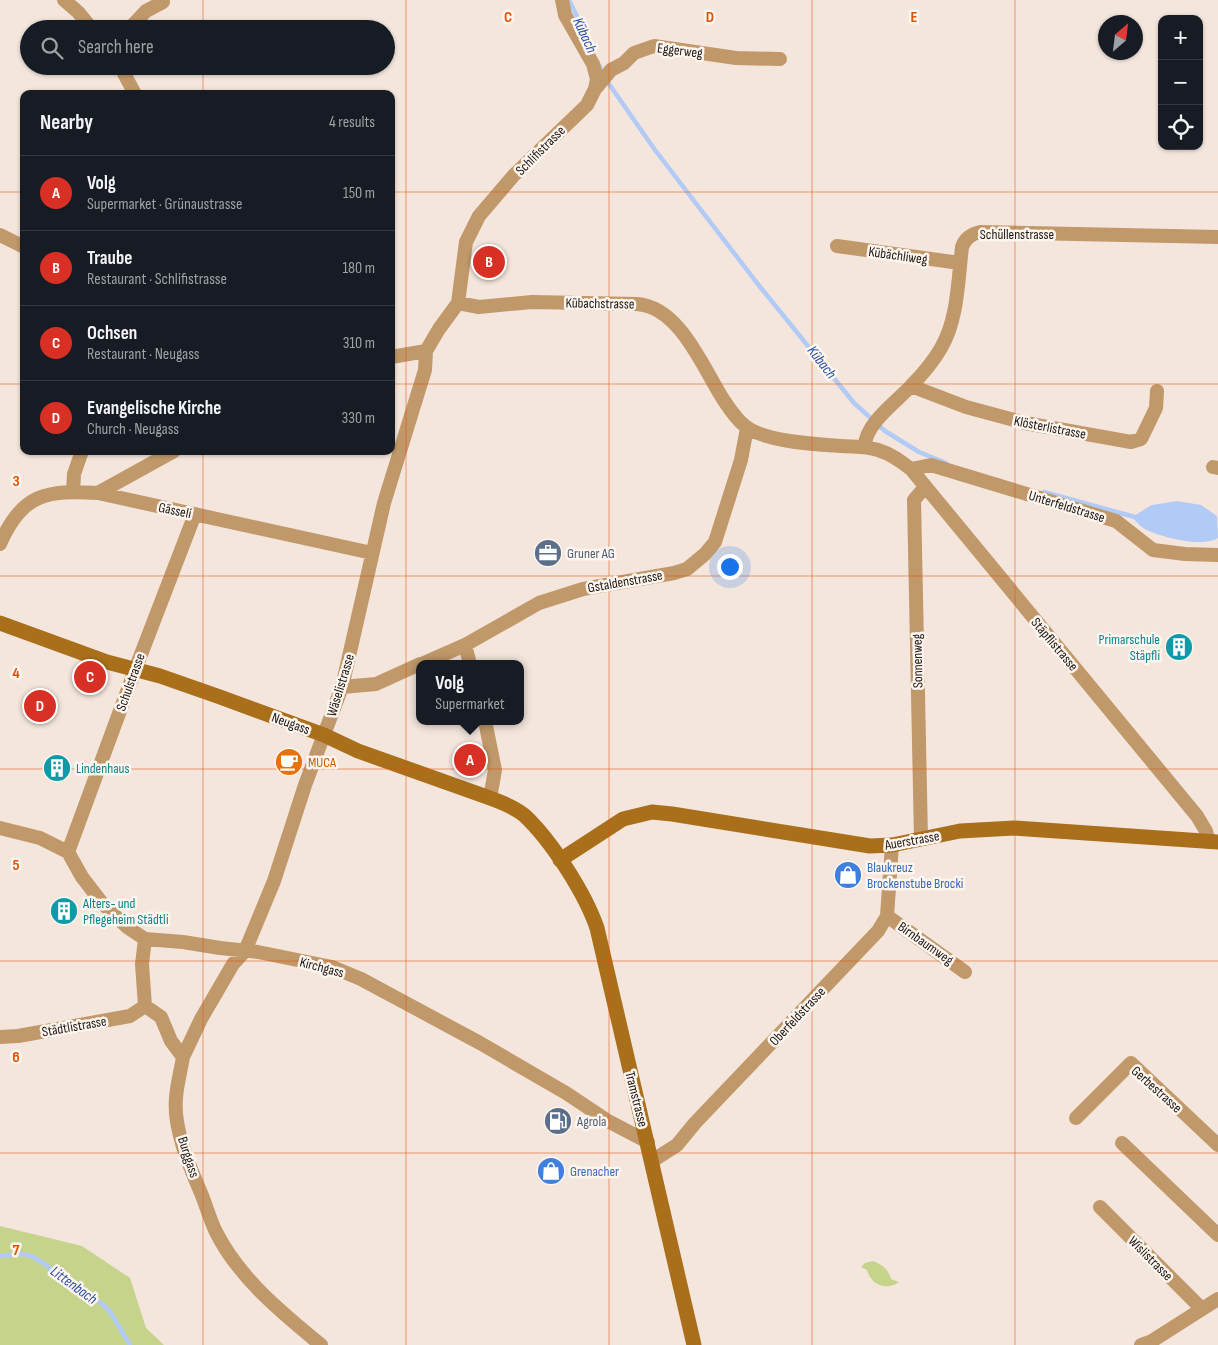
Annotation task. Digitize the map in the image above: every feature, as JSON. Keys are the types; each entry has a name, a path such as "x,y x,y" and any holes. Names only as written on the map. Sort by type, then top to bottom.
{"main road":[{"name":"Neugass","path":"0,623 107,662 160,676 324,735 358,751 508,805 523,814 560,860"},
{"name":"Auerstrasse","path":"560,860 623,819 652,812 681,815 870,846 892,845 960,831 1014,828 1214,842"},
{"name":"Tramstrasse","path":"560,860 590,910 597,928 694,1345"}],"street":[{"path":"64,0 85,20"},
{"path":"562,0 565,15 596,72 603,79"},
{"path":"138,20 146,11 163,2"},
{"name":"Eggerweg","path":"603,79 634,53 654,46 736,58 780,58"},
{"path":"125,75 133,90"},
{"name":"Schlifistrasse","path":"458,303 466,242 479,216 514,175 587,105 603,79"},
{"name":"Schüllenstrasse","path":"865,446 865,438 875,423 911,386 941,347 954,312 964,242 973,234 980,232 1218,237"},
{"path":"0,235 20,245"},
{"name":"Kübächliweg","path":"837,246 960,264"},
{"name":"Kübachstrasse","path":"458,303 479,307 532,302 644,304 658,311 674,323 686,338 727,404 747,428 768,436 787,440 841,446 865,446 891,454"},
{"path":"395,356 426,351 458,303"},
{"name":"Wäselistrasse","path":"183,1057 201,1020 233,964 245,951 274,881 342,687 372,553 397,457 425,370 426,351"},
{"name":"Klösterlistrasse","path":"911,386 966,407 1025,423 1131,442 1141,439 1146,430 1156,408 1157,391"},
{"name":"Gstaldenstrasse","path":"430,660 465,645 539,604 574,591 687,569 711,548 715,542 741,460 747,428"},
{"name":"Stäpflistrasse","path":"891,454 911,469 1197,816 1214,842"},
{"path":"74,492 74,474 81,455"},
{"path":"98,493 167,455"},
{"name":"Unterfeldstrasse","path":"911,469 931,465 1116,521 1153,550 1185,554 1218,555"},
{"name":"Sonnenweg","path":"921,839 914,500 925,487"},
{"name":"Gässeli","path":"0,544 6,531 22,508 36,499 54,493 74,492 98,493 372,553"},
{"name":"Schulstrasse","path":"68,852 134,670 195,514"},
{"path":"465,645 469,660"},
{"name":"Gstaldenstrasse","path":"342,687 376,684 416,666"},
{"path":"486,725 495,770 490,798"},
{"path":"0,828 40,838 68,852 82,877 102,903 127,927 144,939 142,964 145,1006 161,1017 171,1041 183,1057"},
{"path":"887,916 892,845"},
{"name":"Birnbaumweg","path":"887,916 965,972"},
{"name":"Oberfeldstrasse","path":"652,1161 677,1145 695,1123 872,937 887,916"},
{"name":"Kirchgass","path":"144,939 258,952 332,967 361,979 480,1043 566,1092 608,1121 648,1142"},
{"name":"Städtlistrasse","path":"0,1038 130,1016 145,1006"},
{"name":"Burggass","path":"183,1057 176,1098 176,1117 188,1161 215,1231 232,1260 257,1288 293,1322 322,1345"},
{"name":"Gerbestrasse","path":"1076,1118 1131,1063 1218,1145"},
{"path":"1122,1143 1218,1235"},
{"name":"Wislistrasse","path":"1100,1208 1202,1309"},
{"path":"1145,1344 1218,1299"}],"green space":[{"path":"0,1226 82,1246 130,1278 146,1328 164,1345 0,1345"},
{"path":"873,1261 885,1268 891,1279 899,1282 889,1286 875,1283 867,1270 861,1267 865,1263"}],"water":[{"path":"1177,501 1201,505 1217,516 1218,538 1211,541 1191,542 1170,538 1143,528 1132,517 1152,505"}],"waterway":[{"name":"Kübach","path":"569,0 592,48"},
{"name":"Kübach","path":"599,65 609,84 655,150 757,283 854,403 885,431 919,452 946,463"},
{"name":"Kübach","path":"1044,492 1135,517"},
{"name":"Littenbach","path":"0,1256 22,1254 32,1256 46,1265 68,1283 109,1310 130,1345"}],"place":[{"name":"Traube","path":"489,262"},
{"name":"Gruner AG","path":"548,553"},
{"name":"Primarschule Stäpfli","path":"1179,647"},
{"name":"Ochsen","path":"90,677"},
{"name":"Evangelische Kirche","path":"40,706"},
{"name":"Volg","path":"470,760"},
{"name":"MUCA","path":"289,762"},
{"name":"Lindenhaus","path":"57,768"},
{"name":"Blaukreuz Brockenstube Brocki","path":"848,875"},
{"name":"Alters- und Pflegeheim Städtli","path":"64,911"},
{"name":"Agrola","path":"558,1121"},
{"name":"Grenacher","path":"551,1171"}]}
